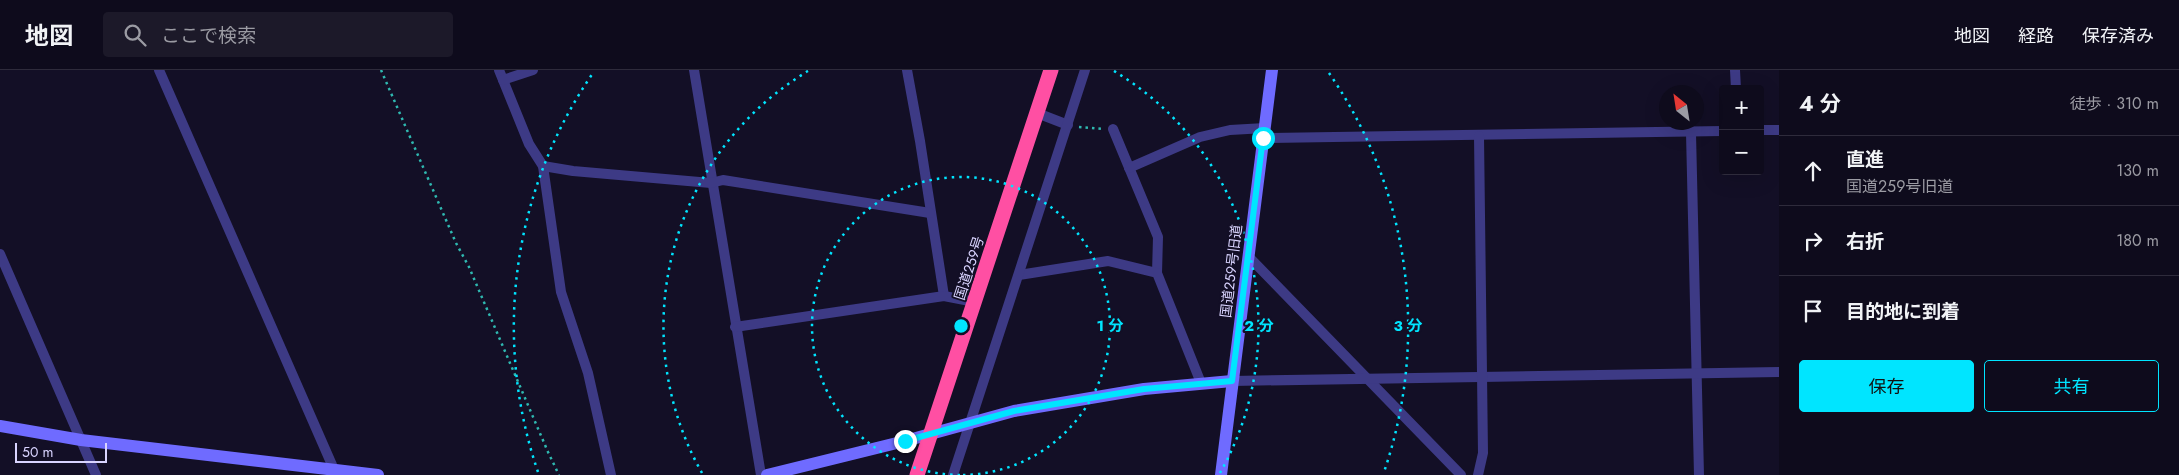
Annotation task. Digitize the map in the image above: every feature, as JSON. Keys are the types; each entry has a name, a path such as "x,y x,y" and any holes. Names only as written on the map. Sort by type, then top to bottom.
{"highway":[{"name":"国道259号","path":"917,475 1051,70"}],"street":[{"path":"159,70 336,472"},
{"path":"533,70 501,75 529,144 543,166 561,292 588,373 611,475"},
{"path":"694,70 761,475"},
{"path":"906,70 920,141 944,296"},
{"path":"953,475 968,424 1019,275 1085,70"},
{"name":"国道259号旧道","path":"1221,475 1272,70"},
{"path":"1735,70 1736,85"},
{"path":"1037,112 1068,125"},
{"path":"1113,129 1158,237 1157,273 1201,382"},
{"path":"1129,168 1200,137 1230,130 1264,133 1479,136 1719,131"},
{"path":"1764,130 1779,130"},
{"path":"1690,132 1699,475"},
{"path":"1478,475 1484,453 1479,136"},
{"path":"543,166 573,172 712,183 724,180 746,182 930,213"},
{"path":"0,254 96,475"},
{"path":"1248,256 1460,475"},
{"path":"1019,275 1108,261 1157,273"},
{"path":"735,327 944,296 975,302"},
{"path":"767,475 1014,411 1144,389 1201,382 1779,372"},
{"path":"0,426 81,440 336,472 378,475"}],"path":[{"path":"381,70 559,475"},
{"path":"1068,125 1091,129 1113,129"}],"route":[{"path":"905,441 1014,411 1144,389 1201,382 1232,381 1263,138"}]}
